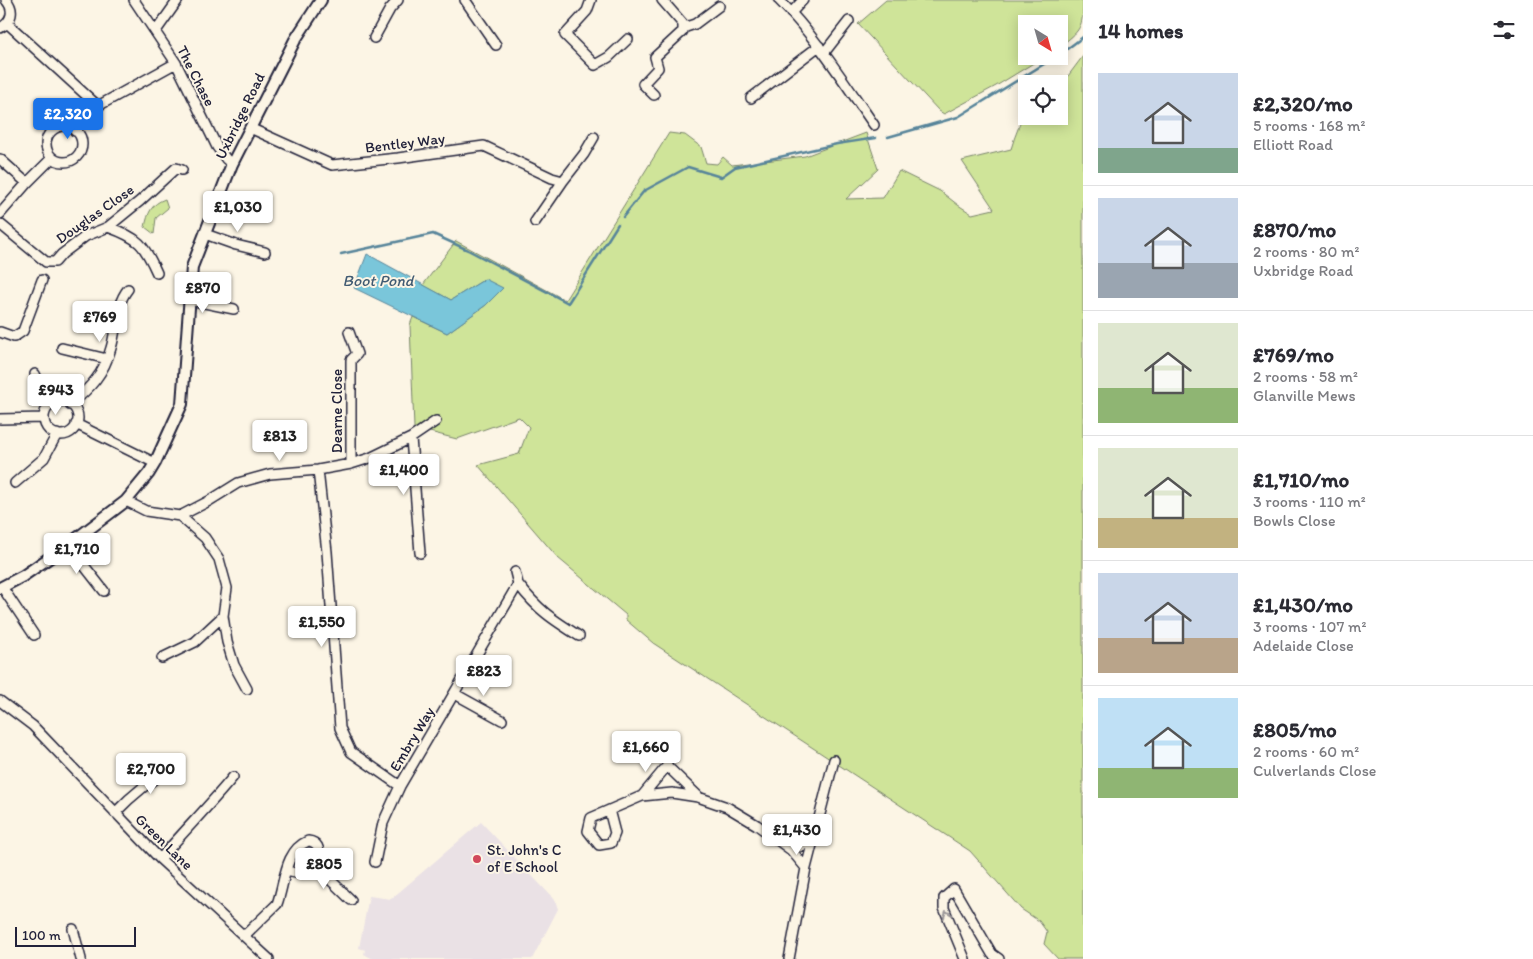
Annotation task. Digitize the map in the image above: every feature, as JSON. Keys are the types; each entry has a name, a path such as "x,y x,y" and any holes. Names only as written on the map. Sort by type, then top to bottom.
{"main road":[{"name":"Uxbridge Road","path":"1,588 23,576 68,545 126,501 155,463 182,404 192,267 232,164 294,40 321,0"}],"street":[{"path":"6,0 11,10 11,16 4,26 98,106"},
{"name":"The Chase","path":"134,0 176,63 217,147 232,164"},
{"path":"156,31 178,0"},
{"path":"374,38 390,9 398,0"},
{"path":"465,0 496,45"},
{"path":"590,0 587,11 565,35 596,65 609,57 628,39"},
{"path":"654,95 643,84 658,68 655,57 683,31 683,24 662,0"},
{"path":"778,0 821,50 874,125"},
{"path":"791,13 803,0"},
{"path":"683,28 695,24 719,6"},
{"path":"751,98 821,50 849,21"},
{"path":"76,130 98,106 176,63"},
{"path":"62,127 76,130 82,141 82,147 78,155 68,162 52,158 46,147 51,132 62,127"},
{"name":"Bentley Way","path":"250,128 332,165 484,146 552,178 563,181"},
{"path":"535,222 563,181 573,170 594,137"},
{"path":"0,214 52,158"},
{"path":"0,159 27,183"},
{"name":"Douglas Close","path":"0,224 46,262 54,262 86,236 108,226 140,201 176,168 182,170"},
{"path":"108,226 136,240 146,250 157,273"},
{"path":"205,234 236,245 265,252"},
{"path":"0,332 14,337 23,331 42,280"},
{"path":"70,405 91,387 104,368 111,349 122,297 128,289"},
{"path":"190,300 234,309"},
{"name":"Dearne Close","path":"349,332 357,354 351,360 351,464"},
{"path":"62,348 107,359"},
{"path":"35,374 52,404"},
{"path":"63,401 76,412 76,424 69,432 56,434 48,429 44,418 48,407 52,404 63,401"},
{"path":"1,421 44,418"},
{"path":"180,516 238,483 270,474 318,470 351,464 370,458 412,438 436,421"},
{"path":"76,424 155,463"},
{"path":"15,483 44,458 56,434"},
{"path":"412,438 420,553"},
{"path":"318,470 327,552 340,728 351,752 400,786"},
{"path":"126,501 146,511 180,516 205,538 219,559 227,588 223,616 227,642 234,665 247,689"},
{"path":"68,545 104,590"},
{"path":"515,572 518,584 534,605 552,620 579,636"},
{"name":"Embry Way","path":"375,862 383,823 400,786 518,584"},
{"path":"1,588 34,635"},
{"path":"162,658 195,642 223,616"},
{"path":"455,694 502,720"},
{"name":"Green Lane","path":"0,701 33,726 160,858 269,959"},
{"path":"642,796 667,766 666,743"},
{"path":"789,959 806,868 834,760"},
{"path":"115,813 131,795 151,779 177,764"},
{"path":"667,766 698,797"},
{"path":"160,858 233,777"},
{"path":"609,810 642,796 672,793 698,797 727,807 757,824 791,850 806,868"},
{"path":"244,936 277,904 286,871 295,851 308,841 314,842 318,848 318,856 314,864 301,873 286,871"},
{"path":"791,850 812,842"},
{"path":"314,864 351,900"},
{"path":"965,959 944,908 944,898 954,889 996,957 983,959"},
{"path":"73,929 81,959"}],"shaded area":[{"name":"St. John's C of E School","path":"481,822 555,900 558,909 532,959 373,959 364,954 365,950 359,948 369,896 391,899"}],"green space":[{"path":"886,0 1083,0 1081,23 1076,32 1068,39 1068,15 1018,15 1018,65 1030,65 944,114 939,111 858,24"},
{"path":"1083,56 1083,959 1058,959 1044,944 1047,932 1039,921 1021,909 970,851 653,643 626,620 626,615 558,558 478,465 519,454 529,427 519,417 457,439 414,428 410,325 413,317 447,333 486,305 485,279 451,300 423,285 456,241 565,300 669,133 685,135 701,147 706,163 717,164 723,157 732,165 805,156 866,133 878,169 846,199 883,198 899,171 940,191 972,214 994,209 962,161 1011,149 1019,125 1068,125 1068,76"},
{"path":"165,199 168,208 156,218 154,234 145,227 147,217 153,206"}],"water":[{"name":"Boot Pond","path":"367,254 451,300 485,279 503,288 486,305 447,333 354,288"}],"waterway":[{"path":"1068,48 1083,37"},
{"path":"888,137 958,117 1042,65"},
{"path":"623,217 644,191 688,167 721,177 735,167 837,144 876,138"},
{"path":"341,254 433,234 468,250 568,303 618,224"}],"place":[{"name":"St. John's C of E School","path":"477,859"}]}
